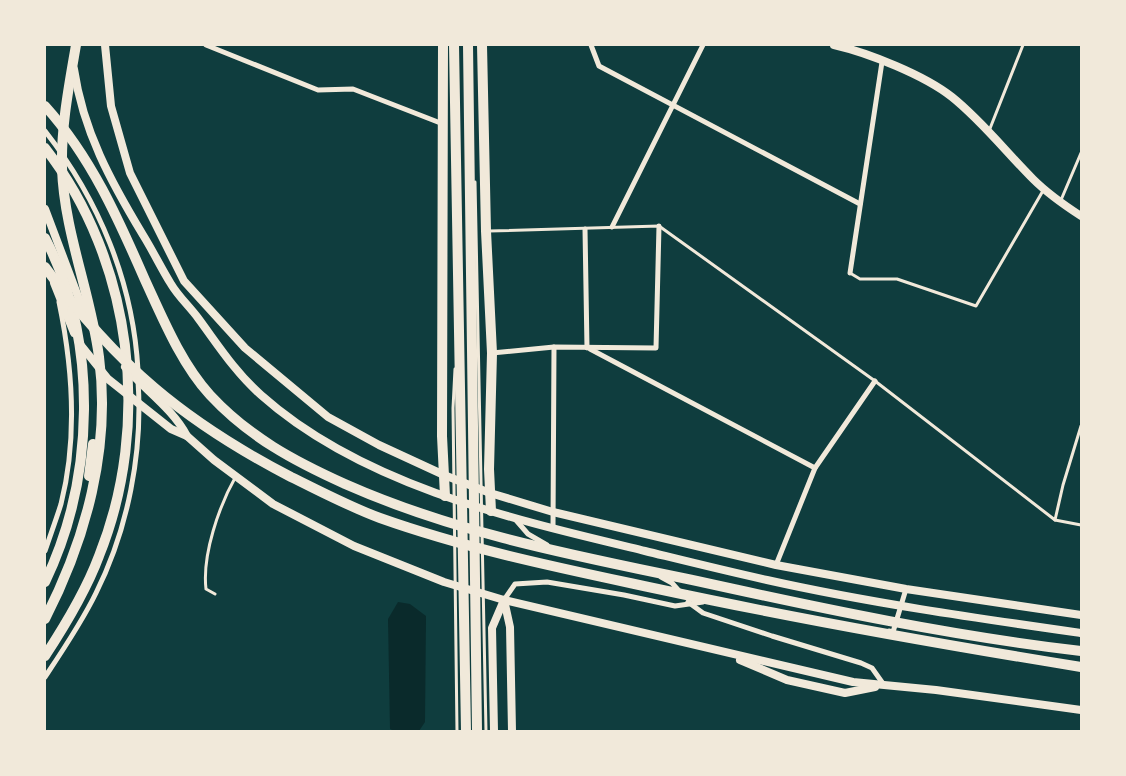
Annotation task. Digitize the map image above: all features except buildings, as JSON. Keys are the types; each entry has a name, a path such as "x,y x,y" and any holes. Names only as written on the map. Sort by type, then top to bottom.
{"main road":[{"path":"45,609 73,543 81,514 89,478 96,417 94,353 62,208 59,173 58,115 70,45"},
{"path":"45,619 70,567 88,515 98,462 102,411 99,357 68,219 62,169 66,97 76,45"},
{"path":"443,45 445,496"},
{"path":"454,45 466,731"},
{"path":"468,45 478,731"},
{"path":"482,45 486,231 492,353 490,511"},
{"path":"45,106 60,123 88,162 108,199 164,322 186,362 208,393 235,420 264,443 317,472 386,502 459,527 506,539 758,595 941,630 1081,651"},
{"path":"45,148 78,200 101,251 120,317 127,357 129,401 125,458 116,506 99,556 79,600 45,656"},
{"path":"45,238 69,296 78,337 84,404 81,455 72,507 55,561 45,582"},
{"path":"45,267 104,341 148,384 184,413 252,456 314,488 378,517 456,541 544,564 740,607 880,635 1081,667"}],"street":[{"path":"70,45 79,102 102,161 120,199 172,287 197,316 228,361 261,395 302,426 385,472 445,496 553,529 770,581 902,605 1081,632"},
{"path":"105,45 111,106 130,172 184,281 245,348 304,399 346,427 444,475 490,493 553,512 776,565 906,589 1081,615"},
{"path":"206,45 318,90 353,89 443,125"},
{"path":"591,45 599,66 860,204"},
{"path":"612,227 703,45"},
{"path":"834,45 850,48 918,76 945,92 989,131 1044,189 1081,216"},
{"path":"850,273 882,62"},
{"path":"45,131 65,156 88,194 108,237 132,315 140,401 136,459 126,509 112,554 97,592 45,677"},
{"path":"45,209 90,327 143,387 179,420 187,436"},
{"path":"492,353 554,347 656,348 659,226"},
{"path":"585,229 587,348"},
{"path":"45,260 75,337 108,379 171,429 187,436 273,504 354,546 444,582 504,600 853,682 1081,710"},
{"path":"45,267 58,298 66,337 72,404 70,453 61,504 45,551"},
{"path":"553,529 554,347"},
{"path":"587,348 815,468"},
{"path":"776,565 815,468 874,381"},
{"path":"514,518 528,534 548,546 660,577 672,584 689,603 703,613 861,663 872,668 884,685"},
{"path":"494,731 492,628 504,600 515,584 547,582 675,606 715,601 894,632 906,589"},
{"path":"504,600 510,627 512,731"},
{"path":"724,652 787,680 845,693 884,685"}],"lane":[{"path":"989,131 1023,45"},
{"path":"1060,202 1081,152"},
{"path":"470,156 477,206 486,731"},
{"path":"850,273 860,280 897,279 976,306 1044,189"},
{"path":"486,231 659,226 874,381 1054,520 1081,525"},
{"path":"457,731 453,408 459,293"},
{"path":"1054,520 1081,426"},
{"path":"215,594 206,589 206,567 211,541 225,496 236,476"}],"water":[{"path":"398,602 410,604 426,616 425,722 419,731 394,731 390,729 388,619"}]}
